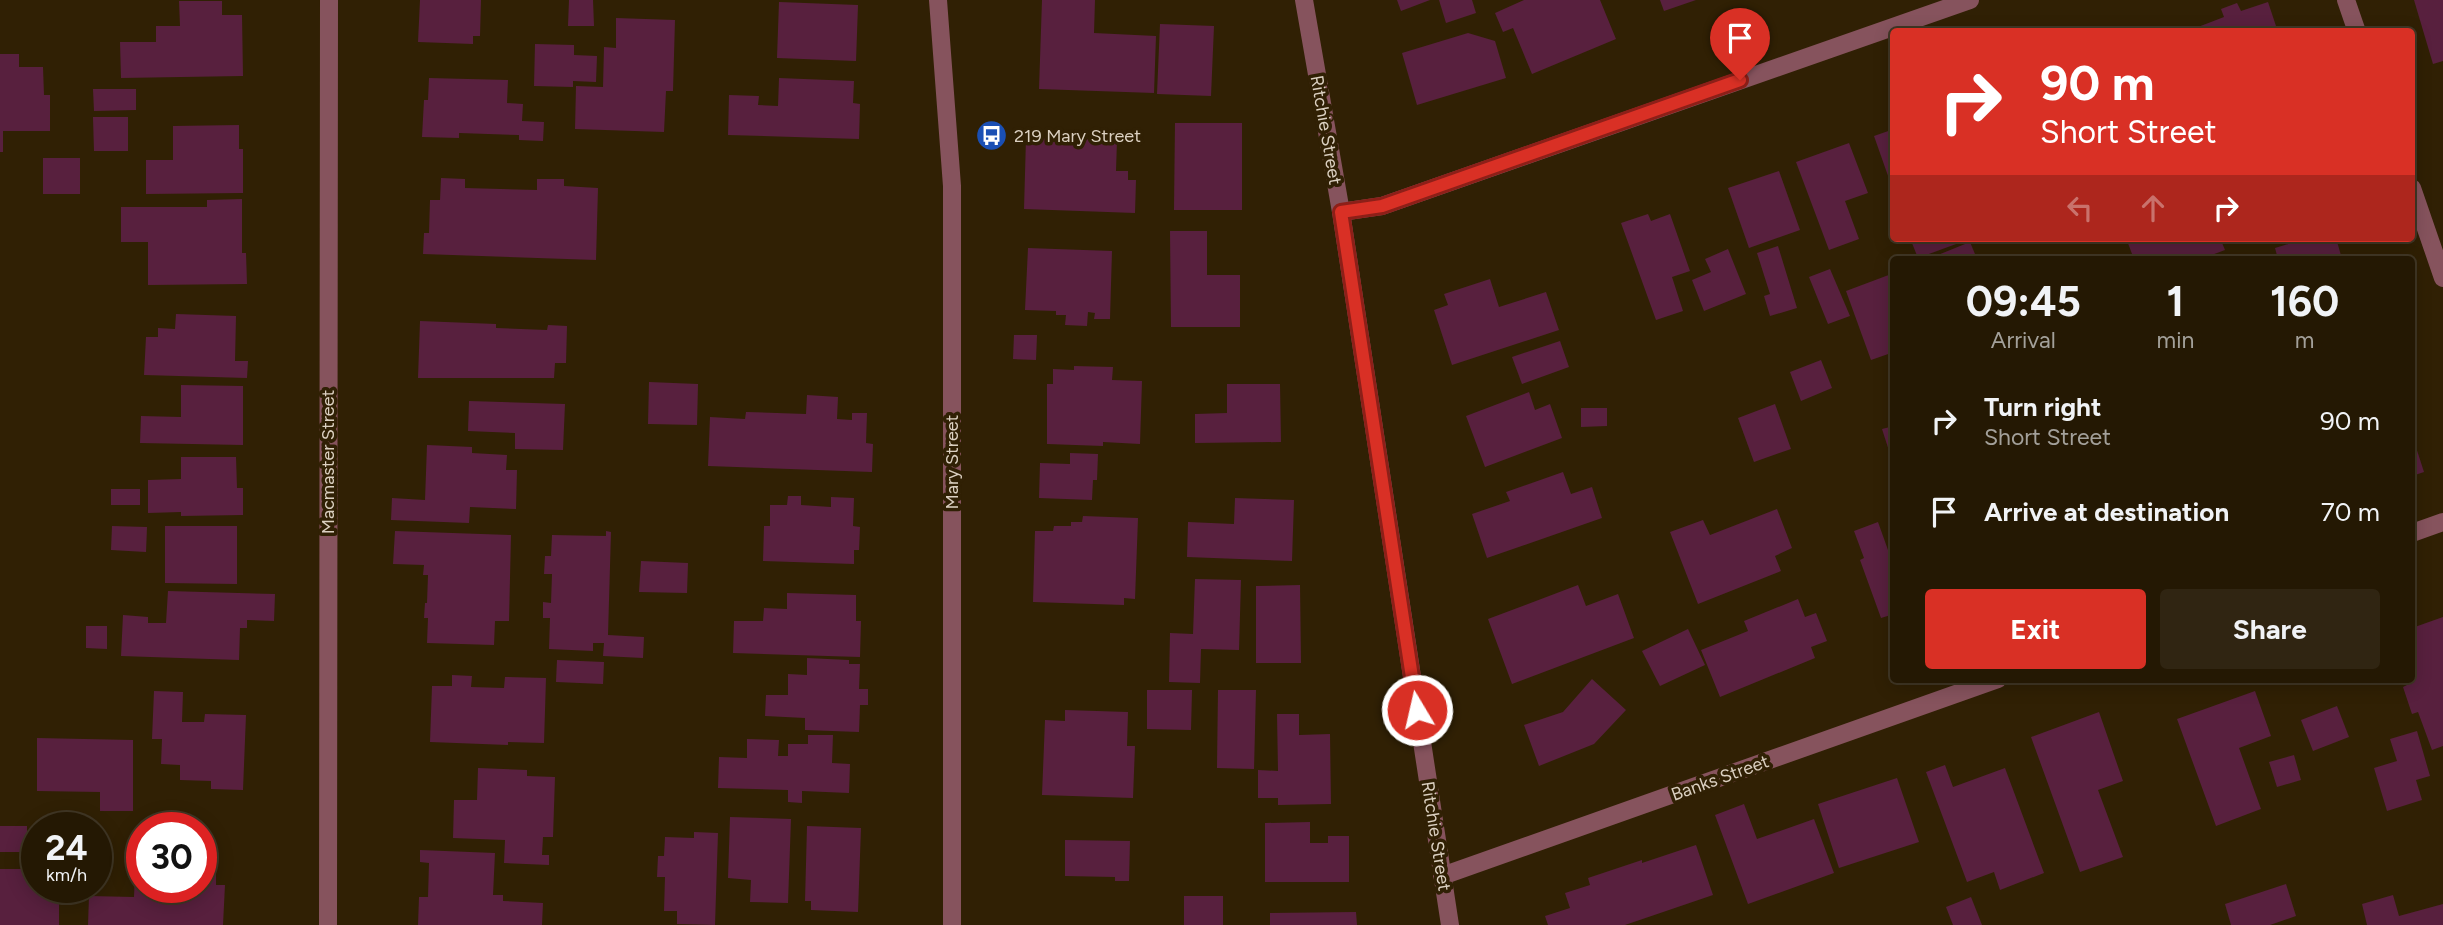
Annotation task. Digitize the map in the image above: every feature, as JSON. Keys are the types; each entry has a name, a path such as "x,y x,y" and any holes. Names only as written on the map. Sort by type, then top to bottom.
{"street":[{"name":"Macmaster Street","path":"328,925 329,0"},
{"name":"Mary Street","path":"939,0 952,186 952,925"},
{"name":"Ritchie Street","path":"1304,0 1341,212 1450,925"},
{"path":"1890,28 1970,0"},
{"path":"2346,0 2356,28"},
{"path":"1341,212 1382,206 1890,28"},
{"path":"2415,197 2443,278"},
{"path":"2415,532 2443,522"},
{"name":"Banks Street","path":"1442,877 1987,683"}],"building":[{"path":"420,0 481,0 480,36 473,36 473,44 418,42"},
{"path":"569,0 593,0 594,26 568,26"},
{"path":"1042,0 1095,0 1094,33 1156,36 1154,93 1039,89"},
{"path":"1397,0 1430,0 1401,11"},
{"path":"1439,0 1472,0 1476,13 1446,23"},
{"path":"1524,0 1600,0 1616,39 1532,74 1513,28 1503,32 1495,13"},
{"path":"1660,0 1696,0 1664,11"},
{"path":"2414,0 2443,0 2443,61 2433,64"},
{"path":"179,1 222,1 222,15 242,15 243,76 121,78 120,42 156,42 156,26 180,26"},
{"path":"779,2 858,5 856,61 777,58"},
{"path":"2268,2 2277,28 2195,28 2224,17 2221,9 2237,3 2241,11"},
{"path":"616,18 675,20 673,91 666,91 664,132 575,129 576,86 603,87 604,47 616,48"},
{"path":"1160,24 1214,26 1211,96 1157,94"},
{"path":"1468,33 1495,41 1506,78 1417,105 1402,53"},
{"path":"535,44 574,45 574,55 597,56 596,82 573,81 573,87 534,86"},
{"path":"0,54 19,54 19,67 43,67 44,95 50,95 50,131 3,131 3,152 0,152"},
{"path":"429,78 508,80 507,103 523,104 522,121 544,122 543,141 519,140 519,135 459,133 459,138 422,137 424,100 428,100"},
{"path":"779,78 854,81 853,103 860,104 859,139 728,135 729,95 759,96 758,105 778,106"},
{"path":"93,89 136,89 136,110 94,111"},
{"path":"93,117 128,117 128,151 94,151"},
{"path":"1175,123 1242,123 1242,210 1174,210"},
{"path":"239,125 239,149 243,149 243,193 146,194 146,160 173,160 173,126"},
{"path":"1890,130 1890,181 1874,136"},
{"path":"1026,138 1117,140 1116,171 1128,171 1128,180 1136,180 1135,213 1024,209"},
{"path":"1849,143 1868,193 1845,201 1859,239 1829,250 1796,162"},
{"path":"43,158 80,158 80,194 43,194"},
{"path":"1779,171 1800,230 1749,248 1728,188"},
{"path":"441,178 465,179 465,188 537,190 537,179 564,179 564,186 598,188 596,260 423,254 424,233 429,233 430,200 440,200"},
{"path":"242,199 242,253 246,253 247,284 148,285 148,242 121,242 121,207 207,207 207,200"},
{"path":"1648,214 1651,221 1670,214 1690,271 1672,277 1683,311 1656,320 1621,223"},
{"path":"1170,231 1207,231 1207,275 1240,275 1240,327 1171,327"},
{"path":"1912,242 1962,242 1923,256 1917,256"},
{"path":"1970,242 1976,256 1935,256"},
{"path":"2128,242 2222,242 2225,250 2209,256 2133,256"},
{"path":"2295,242 2337,242 2341,256 2277,256 2275,248"},
{"path":"1778,246 1797,308 1770,316 1764,296 1770,294 1757,253"},
{"path":"1028,248 1112,251 1110,319 1094,319 1095,313 1088,312 1087,326 1065,325 1066,315 1056,315 1056,311 1025,310"},
{"path":"1728,249 1746,294 1704,311 1692,280 1711,272 1705,259"},
{"path":"1830,269 1850,316 1828,324 1809,277"},
{"path":"1890,274 1890,353 1871,360 1846,291"},
{"path":"1490,279 1499,307 1546,292 1559,330 1452,365 1434,310 1448,305 1444,294"},
{"path":"176,314 236,316 235,361 248,361 247,378 144,375 146,337 158,337 158,328 175,329"},
{"path":"420,321 496,324 496,328 547,330 548,325 567,326 566,363 555,363 554,378 418,378"},
{"path":"1014,335 1037,335 1036,360 1013,359"},
{"path":"1560,341 1569,367 1522,384 1512,357"},
{"path":"1821,360 1832,388 1801,401 1790,372"},
{"path":"1074,366 1113,367 1112,380 1142,381 1140,444 1047,444 1047,384 1053,384 1053,369 1074,370"},
{"path":"649,382 698,384 697,425 648,424"},
{"path":"1227,384 1280,384 1281,442 1195,443 1195,414 1227,413"},
{"path":"181,385 243,386 243,445 140,443 141,416 181,417"},
{"path":"1529,392 1535,410 1550,404 1562,438 1485,467 1466,416"},
{"path":"807,395 838,397 837,419 852,420 852,413 867,413 866,443 873,444 872,472 708,466 710,417 745,419 746,412 806,414"},
{"path":"469,401 565,404 563,450 515,449 515,433 468,431"},
{"path":"1775,404 1791,449 1754,462 1738,418"},
{"path":"1581,408 1607,408 1607,426 1581,427"},
{"path":"1890,427 1890,454 1882,429"},
{"path":"2415,444 2424,472 2415,475"},
{"path":"427,445 472,447 472,453 507,455 506,470 517,470 516,509 470,507 469,523 391,520 392,498 425,500"},
{"path":"1070,453 1098,454 1097,480 1093,480 1092,500 1039,498 1040,463 1070,464"},
{"path":"181,457 236,457 237,488 243,488 243,515 181,516 181,512 148,513 148,480 181,479"},
{"path":"1563,472 1571,494 1592,487 1602,518 1487,558 1472,514 1510,501 1506,492"},
{"path":"111,489 140,489 140,505 111,505"},
{"path":"788,496 801,496 801,505 831,507 831,497 854,498 853,526 860,527 859,550 854,550 854,564 763,561 764,526 770,526 770,505 787,505"},
{"path":"1235,498 1294,500 1292,561 1187,557 1188,522 1234,524"},
{"path":"1777,509 1792,548 1775,556 1781,571 1698,604 1670,532 1703,520 1710,535"},
{"path":"1083,516 1138,518 1135,599 1124,598 1124,605 1033,602 1035,531 1053,531 1054,526 1071,526 1071,522 1082,522"},
{"path":"1878,522 1890,549 1890,615 1881,618 1860,560 1864,558 1854,531"},
{"path":"112,526 147,527 146,552 111,550"},
{"path":"165,526 237,526 237,584 165,583"},
{"path":"395,531 511,535 509,621 495,621 494,645 427,643 428,618 424,618 428,575 423,575 424,565 393,564"},
{"path":"606,531 611,532 608,635 644,637 643,658 603,656 604,643 593,643 593,651 549,649 550,618 543,618 543,602 551,603 552,574 544,574 545,556 551,556 552,535 606,536"},
{"path":"641,561 688,563 687,593 639,592"},
{"path":"1195,579 1241,580 1239,650 1201,649 1200,683 1169,682 1170,633 1193,634"},
{"path":"1300,585 1301,663 1256,663 1256,586"},
{"path":"1578,585 1586,606 1618,594 1634,638 1512,684 1488,619"},
{"path":"168,591 275,594 274,621 247,620 247,628 240,628 239,660 121,656 123,615 148,617 148,623 166,623"},
{"path":"787,593 856,595 856,621 861,621 860,657 733,653 734,621 763,621 764,608 787,609"},
{"path":"1798,599 1805,617 1816,613 1827,641 1811,647 1815,658 1720,697 1701,650 1748,631 1744,621"},
{"path":"2443,617 2443,746 2432,750 2418,712 2412,714 2403,687 2415,683 2415,627"},
{"path":"86,626 107,626 107,649 86,648"},
{"path":"1688,629 1705,665 1660,686 1642,651"},
{"path":"807,658 849,660 849,664 860,664 859,689 868,689 868,705 860,705 859,732 805,730 805,718 765,716 766,695 788,695 788,674 807,675"},
{"path":"557,660 604,662 603,684 556,682"},
{"path":"452,675 472,676 471,687 504,688 505,677 546,678 544,743 508,742 508,745 430,742 432,686 452,686"},
{"path":"1592,679 1626,710 1594,744 1539,766 1524,725 1563,712"},
{"path":"1147,690 1192,690 1191,730 1147,729"},
{"path":"1218,690 1256,690 1254,769 1217,768"},
{"path":"154,691 183,692 182,722 204,722 205,714 246,715 243,790 211,789 211,781 180,780 180,765 161,764 162,739 152,739"},
{"path":"2255,691 2271,736 2239,748 2261,809 2216,826 2177,719"},
{"path":"2337,706 2349,737 2313,751 2301,720"},
{"path":"1065,710 1128,712 1127,746 1135,746 1133,798 1042,795 1045,720 1065,721"},
{"path":"2099,712 2123,781 2098,790 2123,857 2080,872 2031,737"},
{"path":"1277,714 1299,714 1299,735 1330,734 1331,804 1278,805 1278,798 1258,798 1258,770 1278,771"},
{"path":"2417,731 2430,776 2416,780 2422,800 2387,811 2374,768 2397,761 2390,739"},
{"path":"808,735 833,735 832,763 850,764 849,793 802,791 802,803 788,802 788,790 718,788 719,757 747,758 747,739 779,740 778,756 788,756 788,744 808,744"},
{"path":"37,738 133,740 133,811 100,811 100,792 37,791"},
{"path":"2294,755 2301,780 2277,787 2269,762"},
{"path":"1945,765 1953,787 2005,768 2044,873 2000,890 1994,872 1967,882 1926,772"},
{"path":"478,768 527,770 527,776 555,777 553,837 543,837 542,855 549,855 549,865 504,863 505,840 453,838 454,800 477,800"},
{"path":"1897,778 1919,842 1839,868 1818,804"},
{"path":"1744,804 1757,839 1814,819 1834,873 1748,904 1715,815"},
{"path":"730,817 791,819 788,903 750,902 751,880 728,878"},
{"path":"1310,822 1310,843 1328,843 1328,836 1349,836 1349,882 1265,882 1265,823"},
{"path":"0,826 21,826 21,852 0,852"},
{"path":"807,826 861,828 858,912 811,910 811,901 805,901"},
{"path":"694,832 718,833 715,925 677,924 677,911 664,911 665,877 657,877 658,856 664,856 665,837 694,838"},
{"path":"1065,840 1130,841 1129,881 1115,881 1115,877 1065,876"},
{"path":"1696,845 1713,895 1625,925 1548,925 1545,916 1570,908 1565,893 1590,885 1588,878"},
{"path":"420,850 495,853 493,895 503,895 503,901 543,903 542,925 418,925 419,897 428,897 429,863 420,862"},
{"path":"0,869 21,869 21,903 59,903 59,925 0,925"},
{"path":"2286,884 2296,916 2270,925 2231,925 2225,904"},
{"path":"217,885 225,885 223,925 88,925 89,903 112,903 112,897 126,897 126,903 217,903"},
{"path":"2393,895 2399,916 2443,904 2443,925 2367,925 2362,904"},
{"path":"1184,896 1223,896 1223,925 1184,925"},
{"path":"1971,897 1982,925 1953,925 1946,907"},
{"path":"1356,912 1357,925 1270,925 1270,913"}],"place":[{"name":"219 Mary Street","path":"991,136"}],"route":[{"path":"1417,710 1341,212 1382,206 1740,80"}]}
